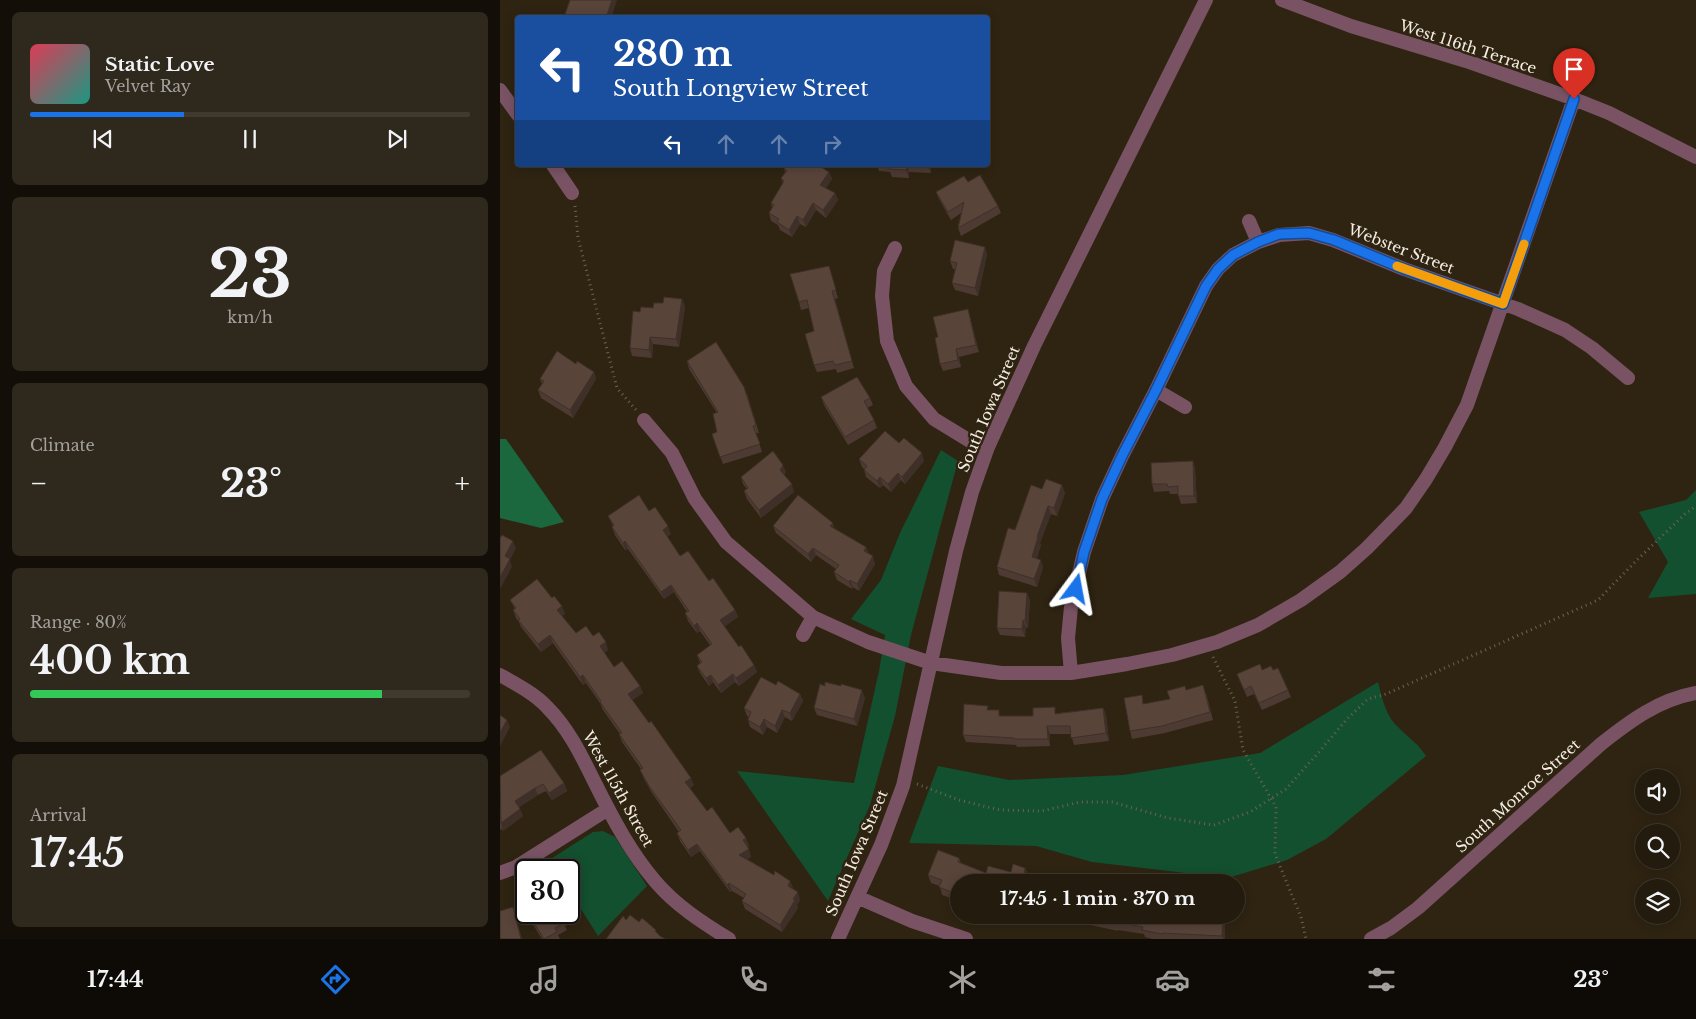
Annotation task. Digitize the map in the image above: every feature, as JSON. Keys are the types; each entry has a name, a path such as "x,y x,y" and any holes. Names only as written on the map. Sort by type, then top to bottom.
{"street":[{"name":"South Iowa Street","path":"838,939 881,845 904,779 956,551 972,492 988,447 1034,346 1206,0"},
{"name":"West 116th Terrace","path":"1282,0 1351,26 1466,61 1574,99 1610,113 1696,157"},
{"path":"500,90 515,111"},
{"path":"644,420 672,453 695,499 726,542 813,617 868,642 931,663 1001,673 1071,673 1172,655 1217,642 1258,625 1301,600 1340,572 1367,548 1406,508 1426,479 1467,406 1574,99"},
{"path":"554,167 572,193"},
{"path":"1249,221 1258,242"},
{"name":"Webster Street","path":"1071,673 1068,638 1071,607 1084,552 1102,499 1206,286 1218,269 1233,255 1279,234 1309,233 1334,240 1404,269 1503,304 1565,330 1592,348 1628,378"},
{"path":"895,248 884,271 882,296 887,341 906,386 934,419 970,441 988,447"},
{"path":"1156,390 1185,406"},
{"path":"803,635 813,617"},
{"name":"West 115th Street","path":"500,675 517,684 546,706 572,738 608,809 630,846 655,881 681,907 729,939"},
{"name":"South Monroe Street","path":"1372,939 1418,908 1601,744 1629,722 1654,706 1679,696 1696,693"},
{"path":"500,873 516,867 608,809"},
{"path":"857,897 912,921 966,939"}],"path":[{"path":"572,193 577,214 578,238 617,388 644,420"},
{"path":"904,779 959,800 1000,810 1042,811 1080,802 1112,802 1168,818 1214,825 1250,812 1286,789 1347,719 1368,699 1386,694 1598,600 1637,560 1696,506"},
{"path":"1213,656 1235,701 1242,750 1276,807 1275,854 1302,917 1306,939"}],"green space":[{"path":"500,439 506,439 564,522 541,528 500,518"},
{"path":"941,450 958,461 911,635 895,716 870,805 828,901 737,771 854,783 879,671 885,635 851,619 881,580 900,533"},
{"path":"1696,490 1696,594 1648,598 1668,562 1639,512 1686,500"},
{"path":"1378,682 1391,719 1426,756 1326,839 1287,860 1241,874 1194,874 1092,862 1036,846 909,843 938,766 1009,780 1123,775 1260,753"},
{"path":"603,831 615,837 647,886 598,936 580,907 580,859 551,859 593,832"}],"building":[{"path":"570,0 612,0 607,15 565,15"},
{"path":"821,167 829,172 820,185 835,193 823,210 813,203 803,220 797,216 789,230 777,222 779,219 769,213 774,205 771,203 784,181 781,178 787,171 784,168"},
{"path":"890,167 907,167 906,170 889,169"},
{"path":"980,175 998,206 958,228 964,202 948,212 936,192 964,176 968,182"},
{"path":"955,240 985,247 975,288 952,283 957,263 950,261"},
{"path":"829,266 836,290 832,291 852,361 835,365 833,361 814,365 805,334 814,331 807,300 799,302 790,274"},
{"path":"664,297 682,299 676,339 650,337 649,350 630,348 633,311 640,312 641,307 653,308 654,303 663,303"},
{"path":"968,309 976,345 956,349 958,360 940,364 935,338 938,337 933,317"},
{"path":"716,342 744,387 756,425 753,426 760,444 720,457 712,434 717,432 713,414 718,412 687,361"},
{"path":"557,351 576,364 577,361 594,372 570,410 538,390 544,381 540,379"},
{"path":"857,377 870,398 864,401 874,420 845,437 821,397"},
{"path":"885,431 899,443 904,438 922,453 902,477 898,473 888,484 880,477 877,481 864,470 867,466 859,459"},
{"path":"773,451 783,465 780,470 792,484 759,510 744,491 748,488 741,477"},
{"path":"1193,461 1194,496 1178,496 1178,486 1168,487 1167,484 1152,484 1151,463"},
{"path":"1046,479 1062,485 1054,508 1048,506 1037,537 1032,557 1041,560 1034,579 997,567 1008,528 1015,530 1031,485 1042,489"},
{"path":"639,495 649,511 655,507 668,526 663,530 680,556 688,551 709,581 713,578 735,610 720,620 739,647 741,645 754,665 736,678 733,674 718,685 711,675 706,678 697,666 702,662 697,655 712,644 697,623 694,626 685,613 689,611 671,585 661,592 625,541 623,543 612,527 614,525 608,516"},
{"path":"798,495 833,523 830,526 866,547 864,551 873,556 857,584 850,580 849,582 834,572 839,565 813,548 808,554 773,526"},
{"path":"502,535 513,541 505,556 510,559 500,577 500,538"},
{"path":"537,579 552,598 554,596 562,606 557,610 576,633 586,626 593,636 599,632 606,642 600,646 614,667 622,661 640,686 628,694 649,723 651,721 691,778 685,782 707,811 712,807 730,833 738,827 746,838 743,840 749,849 739,855 774,875 775,871 790,881 788,886 798,892 780,925 742,901 746,894 729,883 727,885 697,844 688,850 677,833 681,830 649,786 640,770 643,768 619,734 622,733 583,675 580,677 550,635 538,644 518,620 520,619 513,610 516,608 510,600"},
{"path":"999,591 1027,593 1025,621 1023,620 1022,629 997,628"},
{"path":"1260,664 1262,670 1271,666 1273,670 1278,668 1288,690 1259,703 1251,686 1244,690 1237,674"},
{"path":"761,677 776,685 778,681 800,694 790,713 782,710 775,726 764,719 760,727 748,720 751,712 744,708"},
{"path":"825,682 862,690 854,719 814,708 820,684 825,686"},
{"path":"1203,685 1210,712 1162,726 1130,731 1124,698 1142,695 1143,704 1170,699 1167,691 1185,686 1186,690"},
{"path":"964,704 988,706 987,710 999,710 999,716 1033,716 1033,708 1055,707 1055,714 1103,708 1106,733 1071,738 1070,726 1047,726 1048,739 1014,739 963,735"},
{"path":"500,715 507,720 500,733"},
{"path":"541,750 564,783 549,793 543,784 535,788 515,801 520,809 501,823 500,776"},
{"path":"938,850 959,858 958,862 986,873 988,866 1011,872 1013,864 1025,868 1024,874 950,874 950,892 939,887 942,880 928,875"},
{"path":"513,907 515,924 517,924 521,939 500,939 500,911"},
{"path":"630,915 639,922 642,918 665,939 606,939 623,916 626,920"},
{"path":"535,924 562,924 555,928 557,932 544,939"},
{"path":"1126,924 1223,924 1222,936 1162,934 1142,930 1143,927"}],"slow traffic":[{"path":"1397,266 1503,304 1524,244"}],"route":[{"path":"1076,589 1084,552 1102,499 1206,286 1218,269 1233,255 1258,242 1279,234 1309,233 1334,240 1404,269 1503,304 1574,99"}]}
